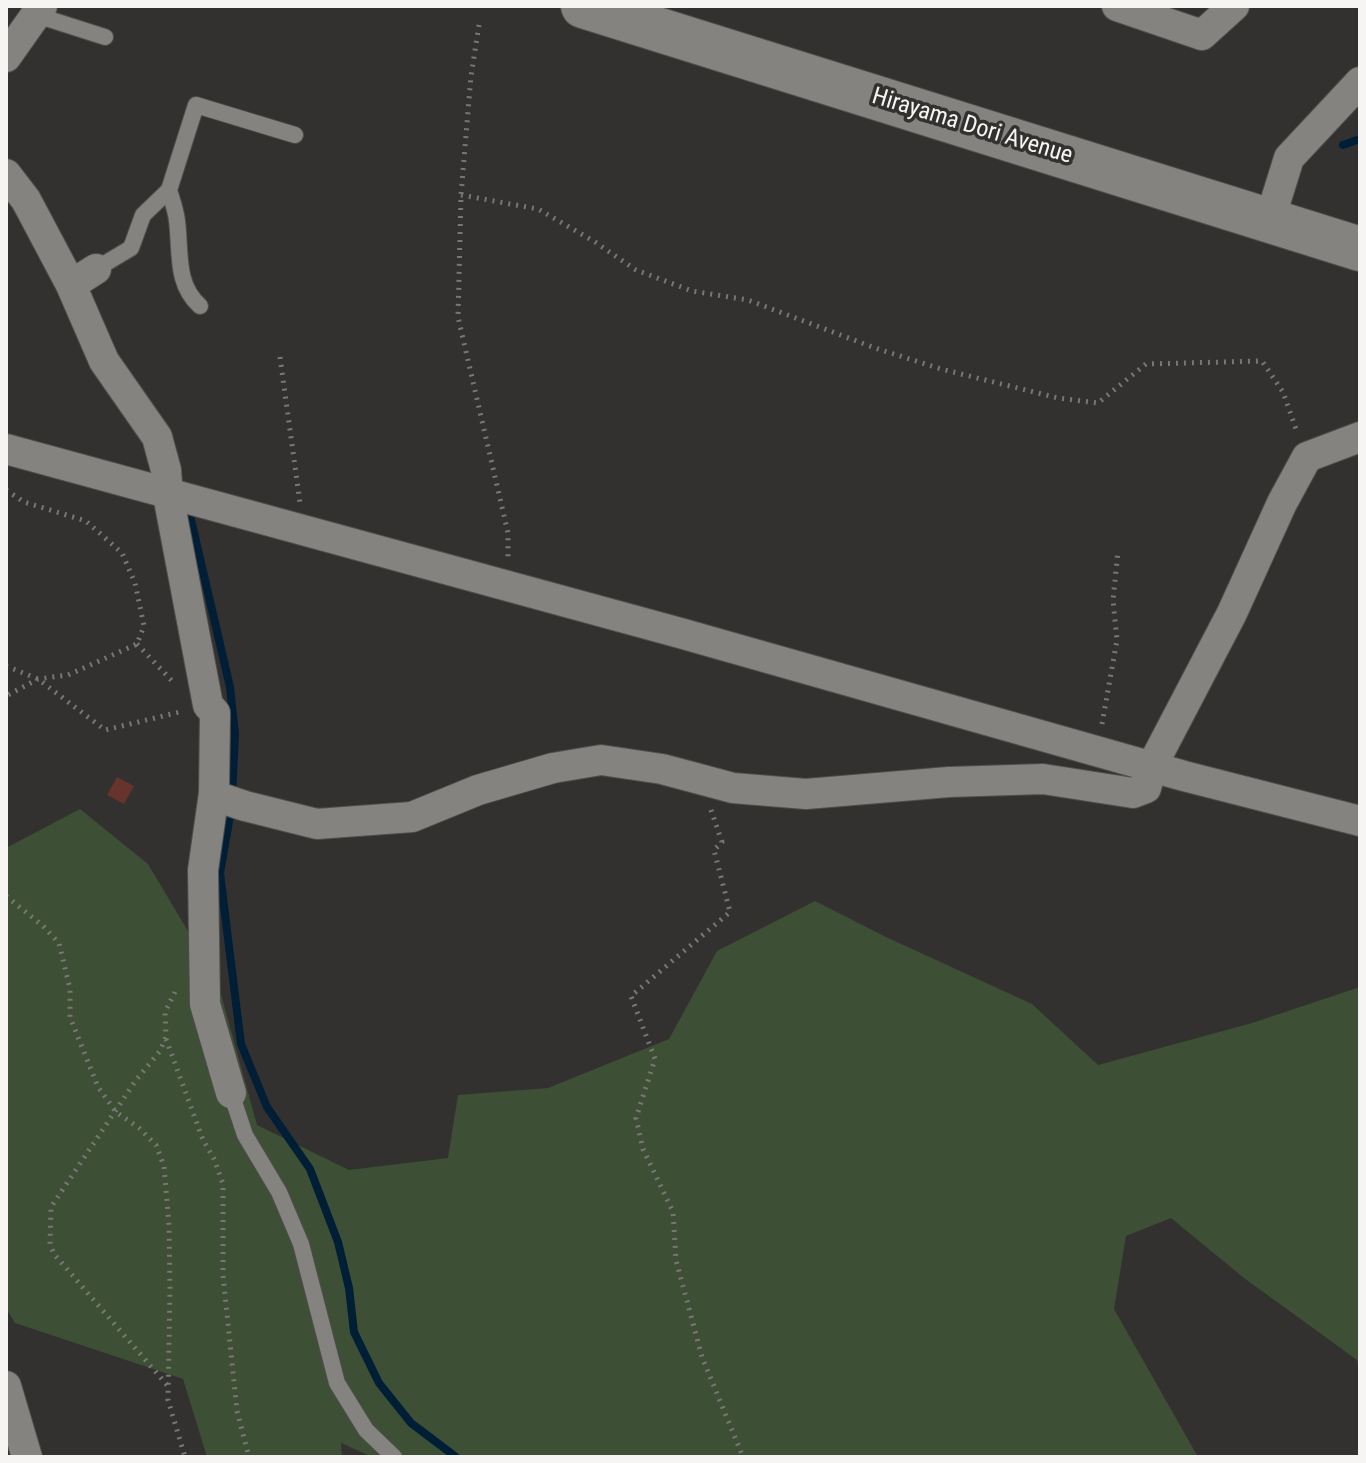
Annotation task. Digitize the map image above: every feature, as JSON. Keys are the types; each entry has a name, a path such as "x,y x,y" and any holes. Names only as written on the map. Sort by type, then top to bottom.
{"main road":[{"name":"Hirayama Dori Avenue","path":"583,6 1360,249"}],"street":[{"path":"1117,6 1202,35 1234,6"},
{"path":"6,57 39,10"},
{"path":"1270,219 1289,158 1360,82"},
{"path":"6,174 80,279 104,361 157,437 166,470 181,498 208,705 215,713 227,799 203,870 204,962 205,1004 231,1093"},
{"path":"227,799 317,824 412,817 478,790 553,768 601,760 662,769 733,788 806,794 949,782 1043,779 1133,793 1146,788 1152,766 1232,613 1282,503 1307,457 1360,437"},
{"path":"6,449 1360,821"},
{"path":"8,1396 27,1457"}],"lane":[{"path":"39,10 105,37"},
{"path":"80,279 131,248 143,215 169,190 196,105 295,135"},
{"path":"169,190 177,218 181,276 190,297 200,306"},
{"path":"231,1093 245,1135 279,1192 301,1244 337,1383 366,1430 394,1457"}],"path":[{"path":"479,25 471,76 461,195 458,317 508,533 508,586"},
{"path":"461,195 538,209 636,270 692,291 748,300 875,348 941,369 1058,398 1098,403 1146,364 1262,361 1283,392 1307,457"},
{"path":"280,357 304,530"},
{"path":"6,490 24,502 86,521 111,541 122,553 135,583 144,626 137,644 127,650 68,675 38,679 6,696"},
{"path":"1099,751 1117,640 1113,600 1118,551"},
{"path":"6,666 38,679 105,730 208,705"},
{"path":"700,780 722,842 714,850 730,912 631,996 655,1059 636,1118 643,1149 673,1212 676,1260 702,1357 743,1457"},
{"path":"6,896 59,943 70,989 70,1017 81,1049 106,1101 156,1145 164,1166 169,1225 168,1400 185,1457"},
{"path":"204,962 179,985 165,1012 166,1037 203,1140 223,1184 223,1275 237,1411 249,1457"},
{"path":"166,1037 160,1051 136,1080 51,1207 50,1244 54,1254 168,1386"}],"green space":[{"path":"80,809 148,864 217,980 257,1125 349,1170 448,1158 458,1095 548,1088 669,1039 717,951 815,901 1032,1004 1098,1065 1252,1023 1360,987 1360,1378 1357,1360 1244,1278 1171,1218 1126,1236 1114,1309 1198,1457 372,1457 341,1443 342,1457 207,1457 183,1379 15,1323 6,1308 6,848"}],"building":[{"path":"117,777 134,786 124,804 107,795"}],"waterway":[{"path":"1343,145 1360,139"},
{"path":"188,507 230,687 235,734 232,796"},
{"path":"231,810 220,873 241,1044 267,1107 310,1169 338,1242 349,1288 354,1332 379,1383 411,1423 456,1457"}]}
